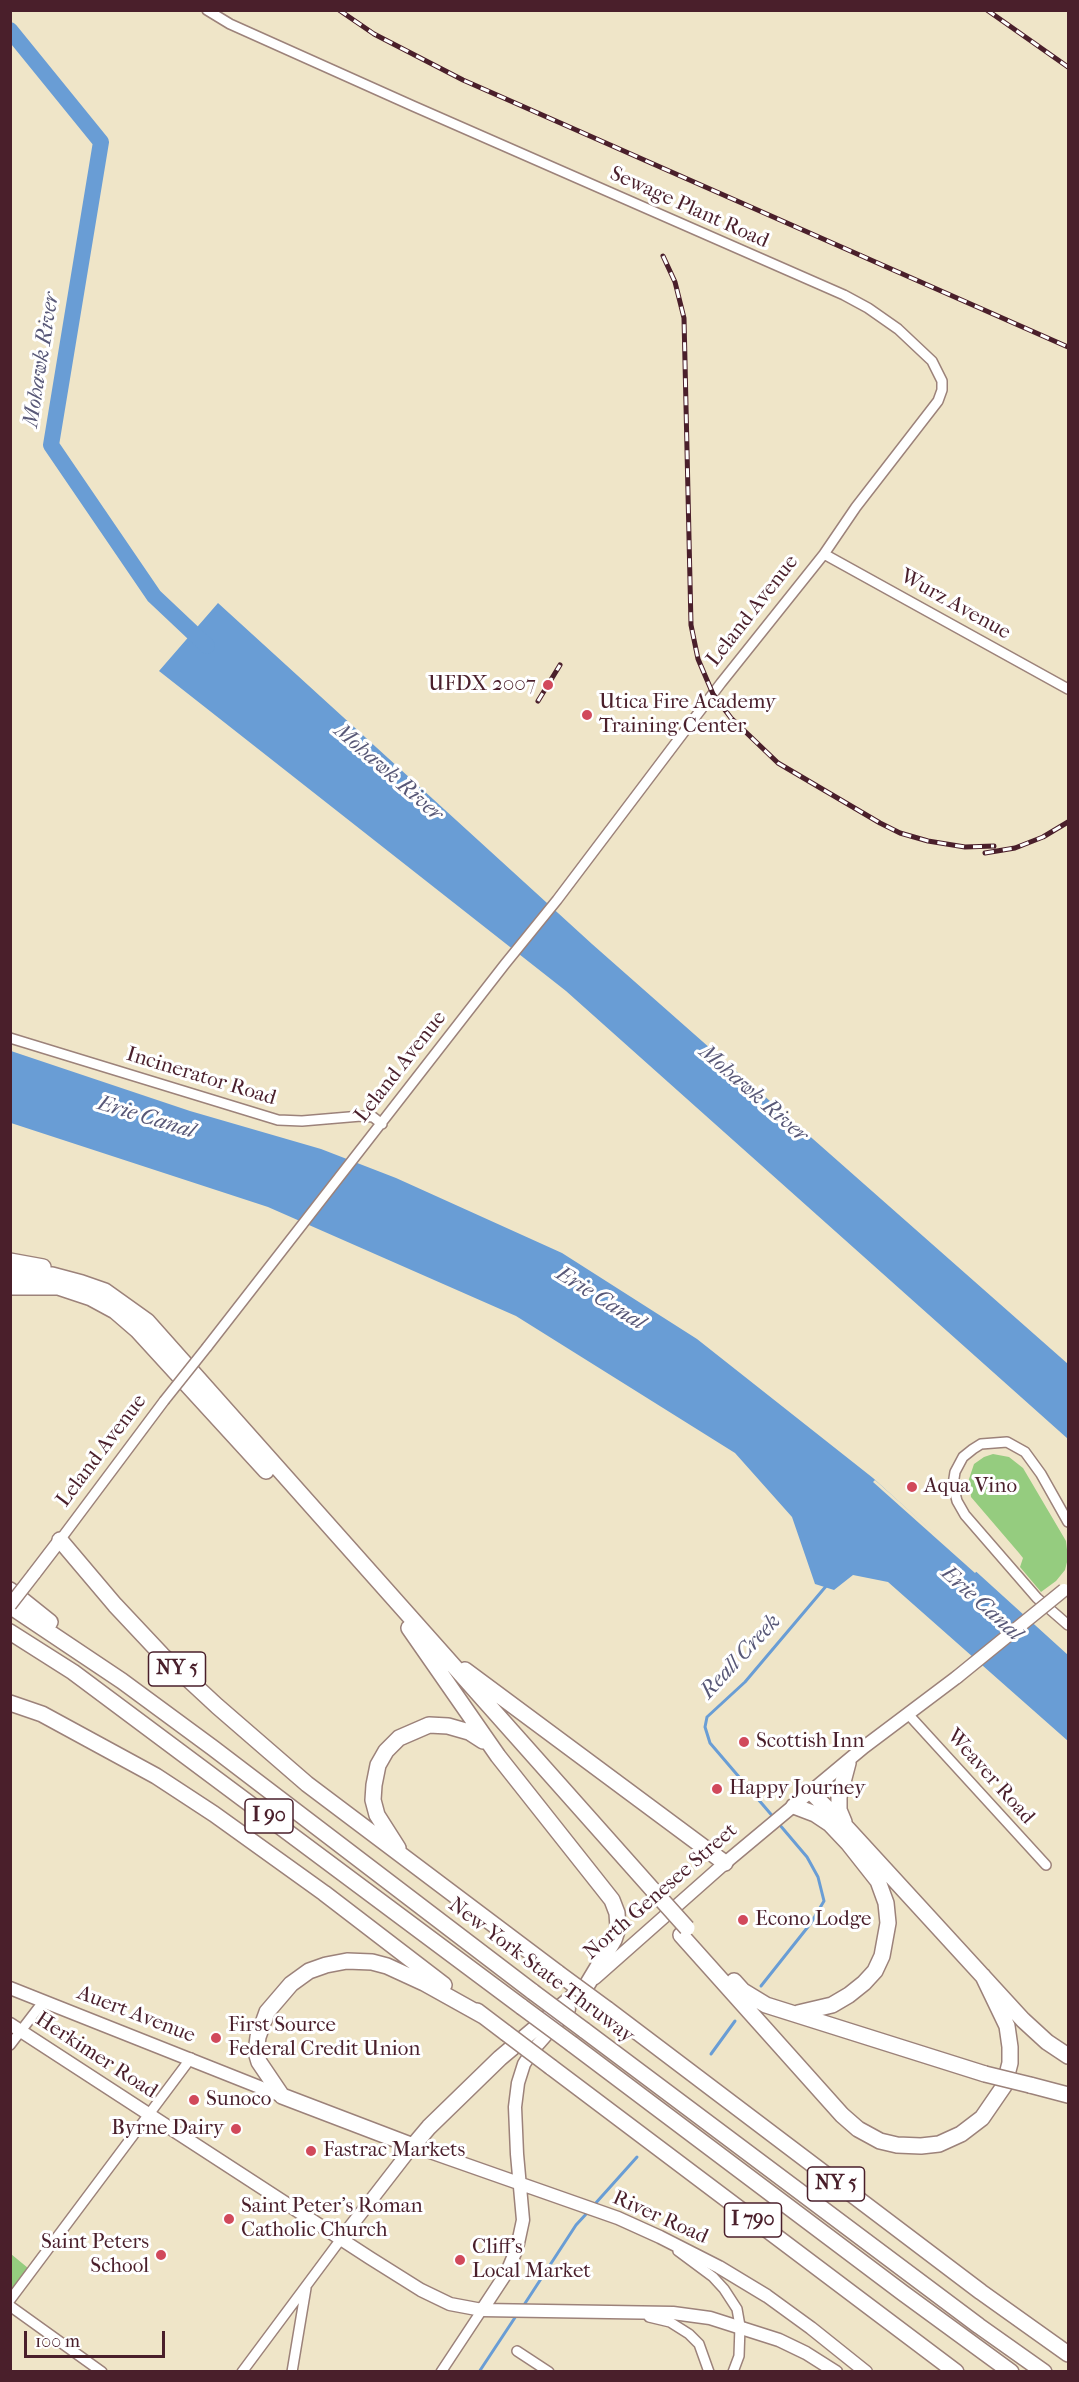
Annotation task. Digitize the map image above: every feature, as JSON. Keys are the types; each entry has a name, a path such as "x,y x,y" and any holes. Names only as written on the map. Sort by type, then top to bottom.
{"highway":[{"path":"10,1261 29,1263 64,1273 105,1291 147,1321 650,1893"},
{"path":"10,1274 52,1275 82,1282"},
{"path":"10,1281 29,1281 61,1287 91,1298 115,1311 138,1330 650,1893 842,2115 858,2129 880,2141 897,2145 921,2146 939,2144 961,2134 982,2118 1004,2086 1010,2063 1007,2026 983,1976"},
{"path":"10,1287 61,1287"},
{"name":"NY 5","path":"60,1540 146,1638 217,1706 307,1784 916,2244 1068,2354"},
{"path":"10,1590 122,1681"},
{"name":"New York State Thruway","path":"10,1605 122,1681 213,1748 533,1992 979,2326 1044,2372"},
{"path":"409,1628 498,1756 612,1900 617,1913 618,1928 614,1940 587,1985"},
{"name":"New York State Thruway","path":"10,1632 73,1671 1011,2372"},
{"path":"430,1641 469,1673 725,1863"},
{"path":"10,1703 42,1714 97,1742 156,1776 214,1814 324,1893 485,2017"},
{"path":"409,1862 388,1834 377,1815 373,1800 378,1765 386,1751 399,1738 429,1725 448,1726 469,1731 498,1756"},
{"path":"847,1828 839,1810 839,1797 848,1762"},
{"path":"811,1792 847,1828 1023,2020 1047,2042 1068,2056"},
{"path":"789,1810 815,1814 830,1824 848,1843 878,1881 886,1903 888,1923 882,1956 875,1971 864,1983 832,2005 795,2013"},
{"path":"684,1931 743,1991 766,2005 985,2074 1068,2095"},
{"path":"282,2096 259,2062 256,2052 258,2037 267,2012 291,1984 309,1971 347,1961 372,1962 387,1966 424,1983 485,2017"},
{"name":"North Genesee Street","path":"413,2146 429,2127 500,2058 587,1985"},
{"name":"I 790","path":"485,2017 956,2372"},
{"name":"Auert Avenue","path":"282,2096 413,2146"}],"main road":[{"name":"Leland Avenue","path":"10,1605 60,1540"},
{"name":"North Genesee Street","path":"587,1985 763,1831 1066,1588"},
{"path":"482,2310 507,2272 517,2248 523,2220 515,2107 518,2083 524,2064 599,1974"},
{"name":"Auert Avenue","path":"10,1988 282,2096"},
{"name":"Herkimer Road","path":"16,2028 421,2290 450,2304 482,2310 673,2313 711,2318 778,2340 806,2353 836,2372"},
{"name":"North Genesee Street","path":"341,2239 413,2146"},
{"name":"River Road","path":"413,2146 599,2212 660,2237 719,2266 812,2328 866,2372"}],"street":[{"name":"Sewage Plant Road","path":"207,10 230,24 402,102 844,296 868,308 898,329 937,368 942,381 942,390 938,401 856,507 824,554"},
{"name":"Wurz Avenue","path":"824,554 1068,689"},
{"name":"Leland Avenue","path":"60,1540 164,1401 289,1245 505,964 557,900 721,683 824,554"},
{"name":"Incinerator Road","path":"10,1038 278,1120 302,1121 361,1116 373,1117 382,1124"},
{"path":"1068,1522 1041,1474 1025,1452 1006,1442 981,1444 963,1457 955,1472 953,1485 957,1501 965,1515 1038,1598 1068,1625"},
{"name":"Weaver Road","path":"908,1714 1046,1865"},
{"path":"10,2044 16,2028 43,2002"},
{"path":"10,2300 191,2058"},
{"path":"660,2237 713,2277 724,2289 736,2309 740,2326 739,2356 733,2372"},
{"path":"242,2372 341,2239"},
{"path":"292,2372 308,2283"},
{"path":"10,2306 102,2372"},
{"path":"441,2372 482,2310"},
{"path":"614,2311 670,2322 699,2344 709,2372"},
{"path":"517,2351 549,2372"}],"green space":[{"path":"993,1454 1009,1457 1023,1468 1066,1541 1068,1558 1065,1570 1056,1581 1041,1592 1020,1567 1023,1558 971,1497 969,1479 974,1464"},
{"path":"11,2254 28,2268 11,2292"}],"water":[{"path":"218,603 592,944 1068,1364 1068,1439 566,991 159,671"},
{"name":"Erie Canal","path":"11,1051 190,1111 321,1149 396,1178 562,1253 697,1339 873,1478 1068,1655 1068,1741 888,1582 853,1575 834,1590 815,1584 792,1517 735,1453 516,1316 268,1207 11,1123"}],"pier":[{"path":"875,1480 977,1571 975,1573 873,1482"}],"waterway":[{"name":"Mohawk River","path":"10,30 101,142 51,445 154,596 207,646"},
{"name":"Reall Creek","path":"775,1819 710,1743 705,1727 707,1717 745,1682 827,1585"},
{"name":"Reall Creek","path":"761,1986 811,1923 824,1901 818,1877 807,1857 779,1824"},
{"name":"Reall Creek","path":"711,2054 735,2021"},
{"name":"Reall Creek","path":"594,2205 637,2157"},
{"name":"Reall Creek","path":"522,2308 576,2225 588,2212"},
{"name":"Reall Creek","path":"479,2372 518,2313"}],"railway":[{"path":"339,10 374,34 463,80 1068,347"},
{"path":"987,10 1068,67"},
{"path":"663,256 675,282 684,318 691,625 698,659 713,694 731,718 778,763 880,823 900,833 928,841 965,847 994,846"},
{"path":"538,701 560,665"},
{"path":"985,853 1015,848 1043,837 1068,822"}],"place":[{"name":"UFDX 2007","path":"548,685"},
{"name":"Utica Fire Academy Training Center","path":"587,715"},
{"name":"Aqua Vino","path":"912,1487"},
{"name":"Scottish Inn","path":"744,1742"},
{"name":"Happy Journey","path":"717,1789"},
{"name":"Econo Lodge","path":"743,1920"},
{"name":"First Source Federal Credit Union","path":"216,2038"},
{"name":"Sunoco","path":"194,2100"},
{"name":"Byrne Dairy","path":"236,2129"},
{"name":"Fastrac Markets","path":"311,2151"},
{"name":"Saint Peter's Roman Catholic Church","path":"229,2219"},
{"name":"Saint Peters School","path":"161,2255"},
{"name":"Cliff’s Local Market","path":"460,2260"}]}
